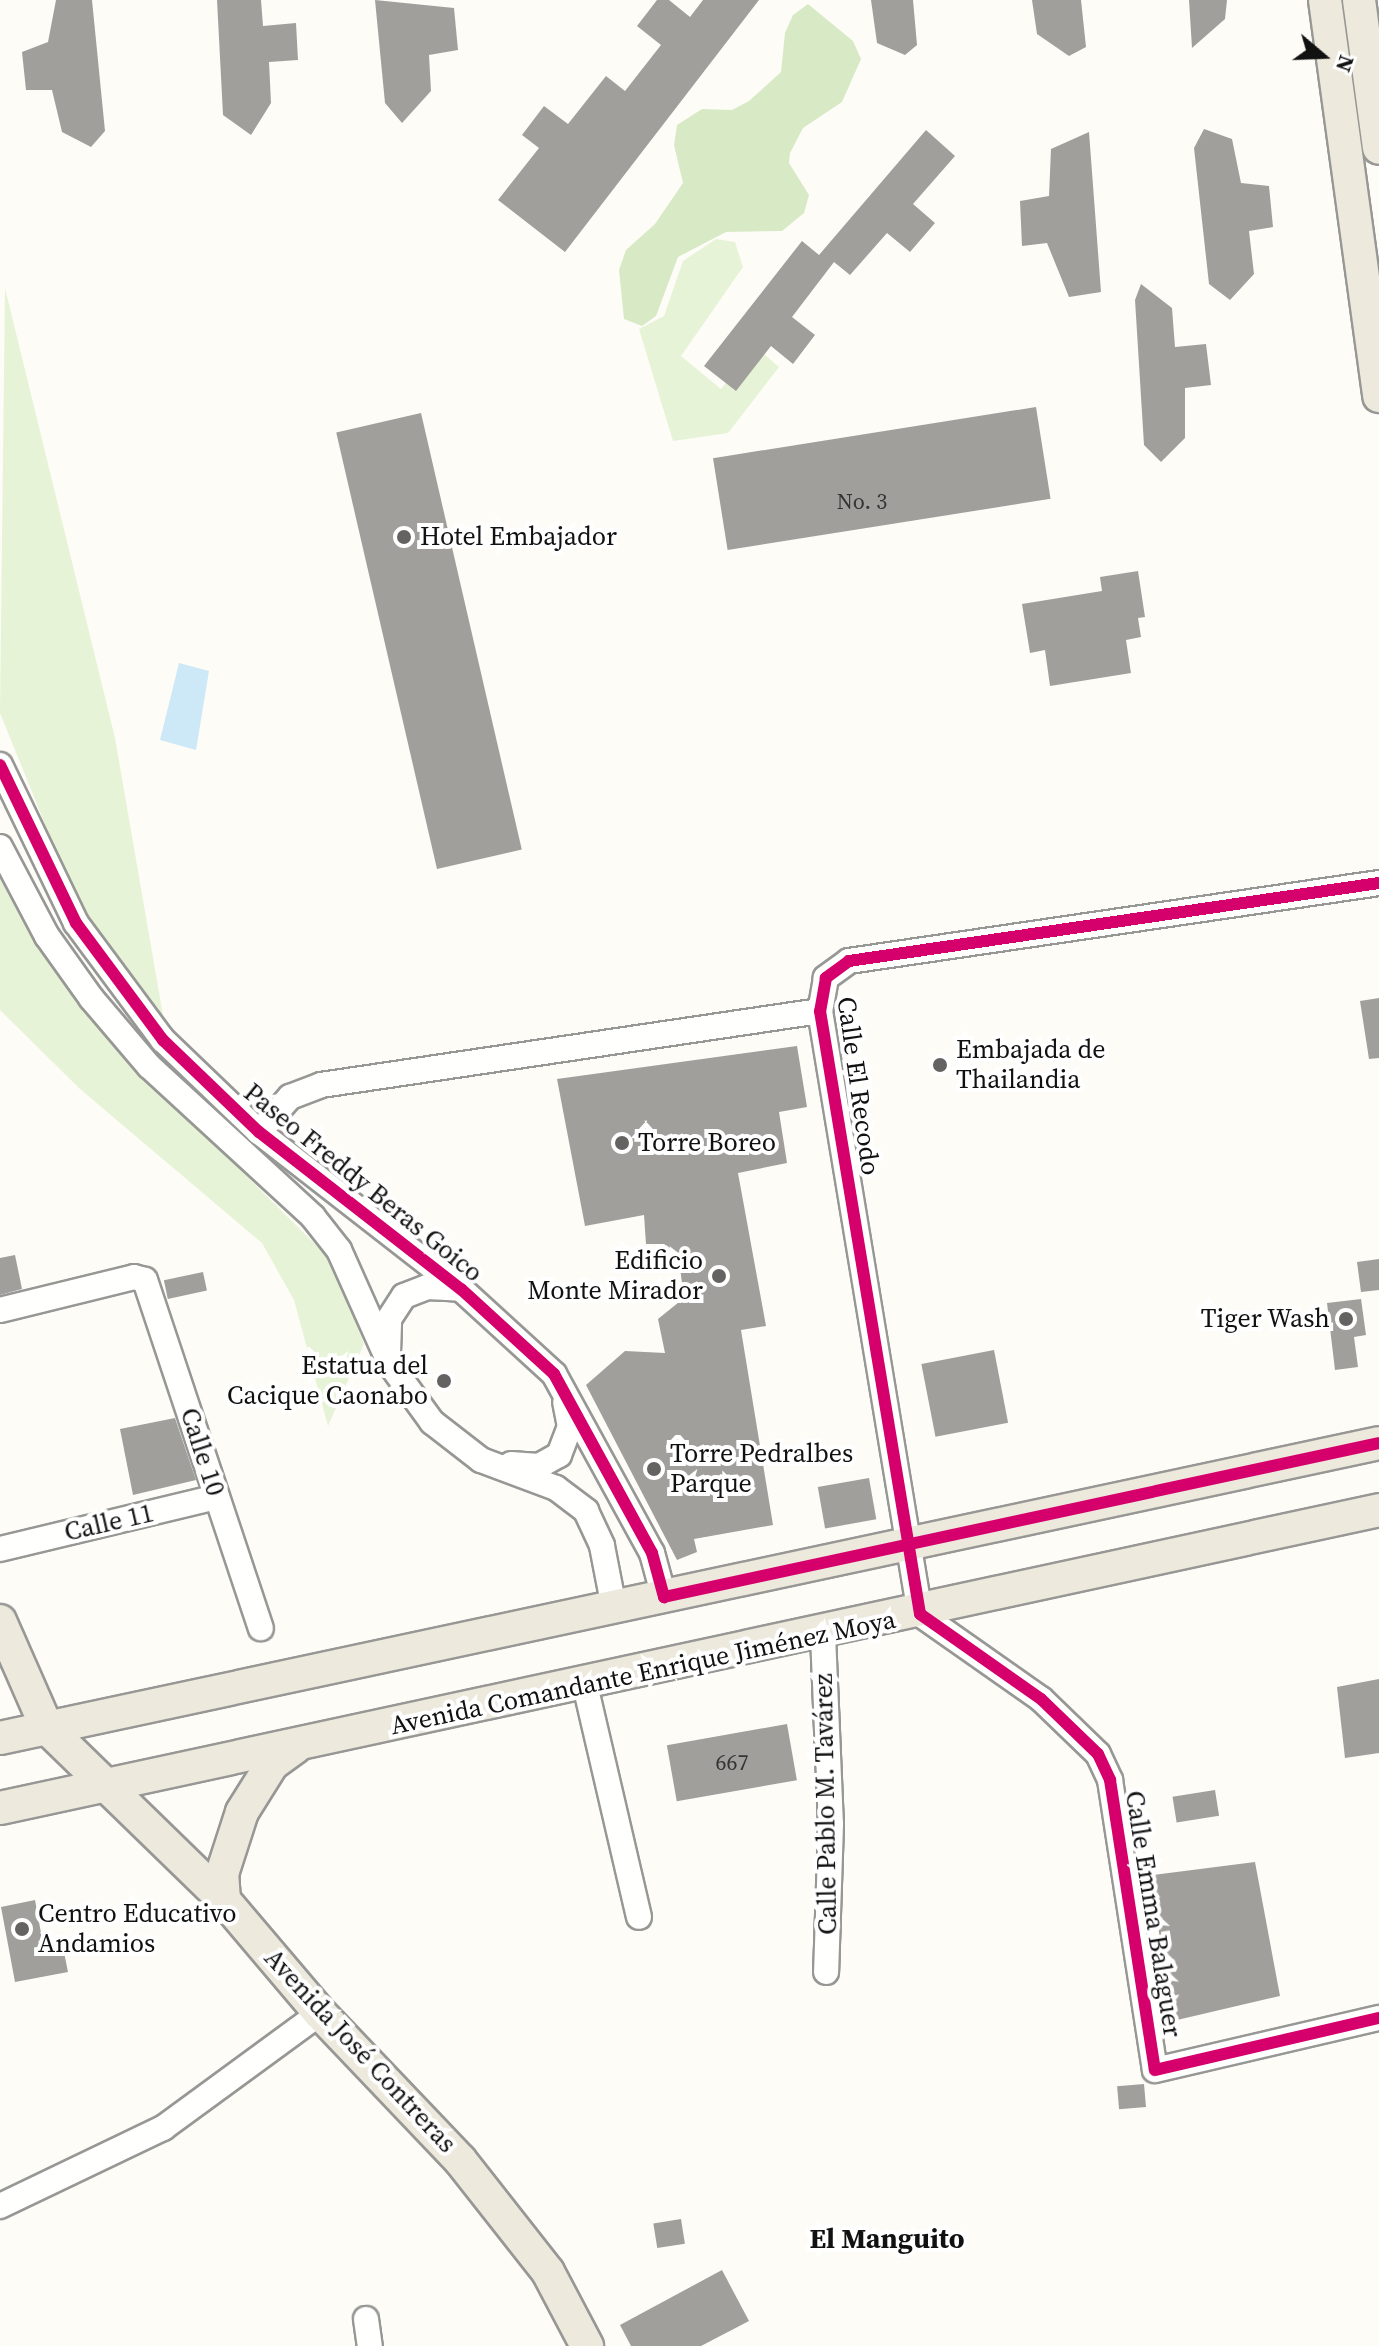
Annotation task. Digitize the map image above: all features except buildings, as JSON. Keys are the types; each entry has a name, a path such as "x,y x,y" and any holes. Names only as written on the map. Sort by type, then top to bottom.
{"main road":[{"path":"1325,0 1379,396"},
{"path":"1359,0 1379,148"},
{"path":"0,1738 1379,1443"},
{"name":"Avenida Comandante Enrique Jiménez Moya","path":"0,1808 823,1635 1379,1510"},
{"name":"Avenida José Contreras","path":"0,1621 47,1728 224,1900 320,2013 460,2160 548,2272 587,2346"},
{"path":"224,1900 222,1874 242,1812 272,1764 296,1746"}],"street":[{"name":"Paseo Freddy Beras Goico","path":"0,765 76,923 163,1040 259,1132 461,1289 554,1374 652,1553 664,1597"},
{"name":"Paseo Freddy Beras Goico","path":"0,847 47,936 92,999 149,1066 313,1217 339,1250 390,1364 432,1422 481,1460 556,1488 586,1511 602,1546 614,1608"},
{"name":"Calle El Recodo","path":"920,1614 820,1011 826,978 849,961 1379,883"},
{"path":"259,1132 290,1097 321,1085 820,1011"},
{"name":"Calle 10","path":"0,1310 140,1278 261,1628"},
{"path":"390,1364 387,1329 397,1303 418,1288 461,1289"},
{"path":"481,1460 539,1466 559,1455 570,1427 554,1374"},
{"name":"Calle 11","path":"0,1549 217,1497"},
{"name":"Calle Emma Balaguer","path":"920,1614 1041,1699 1098,1754 1110,1780 1155,2070 1379,2018"},
{"name":"Calle Pablo M. Tavárez","path":"823,1635 831,1824 826,1972"},
{"path":"585,1685 639,1917"},
{"path":"0,2206 163,2128 320,2013"},
{"path":"366,2319 370,2346"}],"green space":[{"path":"808,4 853,41 861,59 842,102 803,128 790,153 789,163 809,195 804,213 782,231 726,232 678,257 656,316 642,326 624,319 619,270 626,250 655,224 683,183 674,145 677,125 702,109 732,110 749,101 781,72 785,33 793,15"},
{"path":"716,239 735,242 743,267 681,356 721,389 755,346 779,367 728,433 673,441 639,329 664,316 683,261"},
{"path":"5,288 115,738 165,1027 73,893 0,713"},
{"path":"0,872 139,1069 332,1261 364,1344 328,1426 294,1300 262,1243 80,1089 0,1010"}],"water":[{"path":"179,663 209,671 196,750 160,740"}],"cycle path":[{"path":"0,765 76,923 163,1040 259,1132 461,1289 554,1374 652,1553 664,1597 1379,1443"},
{"path":"1379,883 849,961 826,978 820,1011 920,1614 1041,1699 1098,1754 1110,1780 1155,2070 1379,2018"}],"place":[{"name":"Hotel Embajador","path":"404,537"},
{"name":"Embajada de Thailandia","path":"940,1065"},
{"name":"Torre Boreo","path":"622,1143"},
{"name":"Edificio Monte Mirador","path":"719,1276"},
{"name":"Tiger Wash","path":"1346,1319"},
{"name":"Estatua del Cacique Caonabo","path":"444,1381"},
{"name":"Torre Pedralbes Parque","path":"654,1469"},
{"name":"Centro Educativo Andamios","path":"22,1929"}],"district":[{"name":"El Manguito","path":"887,2238"}]}
